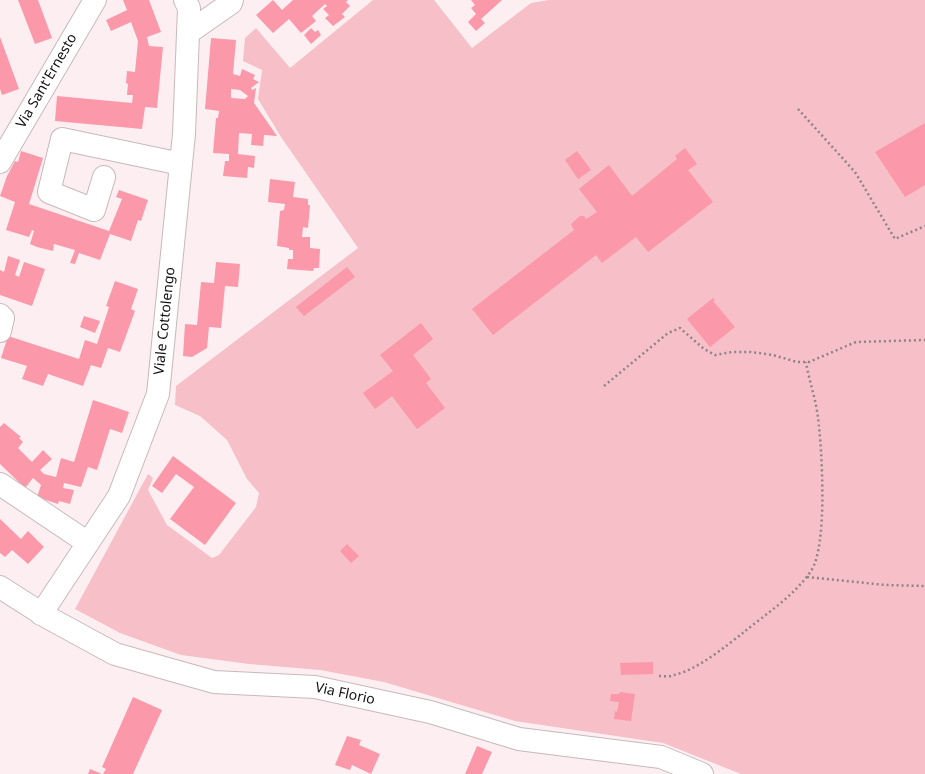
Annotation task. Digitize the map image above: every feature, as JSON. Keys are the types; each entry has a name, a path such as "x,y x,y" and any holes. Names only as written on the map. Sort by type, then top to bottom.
{"street":[{"name":"Via Sant'Ernesto","path":"0,162 95,0"},
{"name":"Viale Cottolengo","path":"44,615 119,496 158,394 181,164 189,8 185,0"},
{"path":"188,33 231,3 232,0"},
{"path":"104,177 94,210 49,192 62,139 181,164"},
{"path":"0,315 3,318 0,331"},
{"path":"0,484 88,543"},
{"name":"Via Florio","path":"0,586 44,615 115,654 214,682 315,687 430,712 519,739 661,757 702,774"}],"path":[{"path":"798,109 854,172 895,240 925,226"},
{"path":"604,386 668,333 680,328 704,349 715,355 732,352 751,352 773,355 797,362 806,362 856,342 925,340"},
{"path":"659,676 674,675 692,667 715,653 775,606 812,570 817,555 822,504 818,418 808,381 806,362"},
{"path":"806,577 885,586 925,586"}],"shaded area":[{"path":"373,0 434,0 472,48 531,3 549,0 925,0 925,774 741,774 663,743 515,721 384,682 320,670 249,664 181,655 120,633 75,609 148,474 153,478 148,490 167,525 212,558 219,555 256,507 259,493 247,479 227,440 200,416 175,405 176,386 358,248 281,137 258,99 262,70 243,61 245,38 256,28 290,68"}],"building":[{"path":"18,0 38,0 52,38 35,44"},
{"path":"123,0 149,0 161,32 147,37 149,46 163,47 157,108 145,107 142,129 55,121 57,96 132,103 133,95 127,95 127,71 135,72 138,41 131,22 111,31 106,20 127,10"},
{"path":"273,0 282,10 293,0 348,0 346,2 350,6 342,14 345,17 333,26 325,18 329,15 323,9 327,6 325,4 312,16 316,21 301,33 289,19 273,33 256,15"},
{"path":"471,0 502,0 481,19 485,23 476,31 468,22 476,14 471,8 475,5"},
{"path":"311,28 315,32 318,30 321,35 311,44 304,35"},
{"path":"0,37 19,89 2,95 0,89"},
{"path":"211,38 236,40 233,74 240,76 242,69 255,75 253,79 259,82 251,88 252,90 256,88 254,103 277,136 264,135 263,146 251,145 252,134 239,133 238,154 255,156 254,168 248,167 247,178 223,176 225,161 229,161 229,154 213,153 216,118 218,118 219,111 205,109","holes":["231,89 240,90 248,96 245,99 231,98"]},
{"path":"925,123 925,185 905,197 875,152"},
{"path":"685,148 697,164 688,170 713,202 648,252 636,237 602,263 596,255 493,335 472,309 574,230 571,224 580,216 584,216 586,219 597,212 579,189 609,165 632,196 677,159 675,156"},
{"path":"21,151 43,158 29,204 109,231 122,199 116,197 119,190 148,200 141,221 138,220 131,241 110,234 100,260 79,253 75,264 70,263 75,250 54,244 53,251 37,247 30,244 34,231 32,230 29,237 6,230 15,202 0,196 7,176 15,161 18,162"},
{"path":"577,151 591,170 578,179 565,160"},
{"path":"270,179 295,182 293,197 308,199 308,205 310,205 308,228 303,227 302,237 310,237 310,248 320,249 319,268 314,268 313,271 287,269 288,259 293,259 293,250 277,246 280,211 284,210 285,204 268,202"},
{"path":"8,256 20,260 15,275 19,277 24,262 45,269 32,306 0,295 0,270 4,272"},
{"path":"216,262 240,264 238,287 225,286 221,328 209,327 207,348 192,357 183,356 185,324 197,325 201,282 214,283"},
{"path":"347,267 355,277 304,316 296,307"},
{"path":"115,281 138,289 131,309 135,311 120,352 108,348 101,368 91,365 83,386 48,374 43,386 22,379 27,366 1,358 8,336 79,359 85,340 97,344 109,307 106,306"},
{"path":"713,298 715,300 713,301 735,327 710,347 687,319"},
{"path":"84,316 100,321 95,333 80,327"},
{"path":"421,323 433,339 413,355 431,379 426,383 445,408 417,429 392,396 375,409 363,393 393,371 380,355"},
{"path":"93,400 129,412 122,433 110,429 97,470 88,467 81,487 64,483 63,488 74,490 70,504 59,501 58,504 37,497 41,485 33,478 25,488 0,464 0,427 4,423 21,437 19,438 23,442 18,448 32,462 43,450 52,459 40,470 44,474 56,477 61,458 74,462"},
{"path":"173,456 236,503 205,545 170,519 194,487 176,474 162,493 152,486"},
{"path":"0,519 21,539 28,531 44,547 28,564 12,550 5,557 0,553"},
{"path":"347,544 359,556 351,563 340,551"},
{"path":"653,662 653,674 621,675 620,663"},
{"path":"620,692 635,694 631,721 614,719 615,711 617,712 619,702 610,701 611,694 619,694"},
{"path":"133,697 162,710 133,774 103,774 106,769 102,767"},
{"path":"347,736 361,740 359,745 380,754 371,774 352,765 350,770 335,765"},
{"path":"477,746 492,752 482,774 465,774"},
{"path":"90,769 102,774 88,774"}]}
